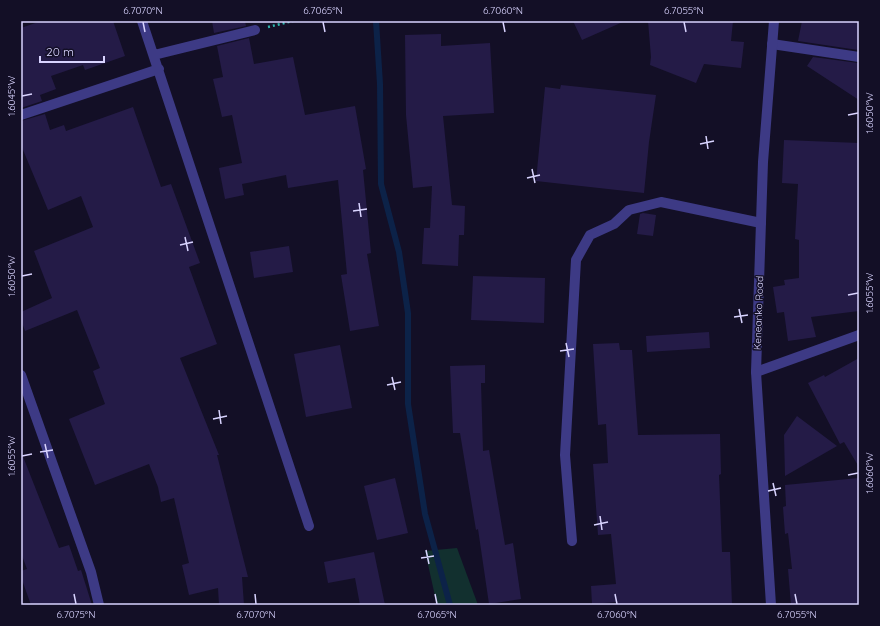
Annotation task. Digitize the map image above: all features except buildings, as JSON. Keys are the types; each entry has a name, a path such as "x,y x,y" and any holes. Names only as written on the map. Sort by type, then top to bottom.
{"street":[{"path":"142,21 309,526"},
{"name":"Keneanko Road","path":"771,605 756,372 763,162 774,21"},
{"path":"154,55 255,30"},
{"path":"772,44 859,57"},
{"path":"21,115 159,69"},
{"path":"572,541 565,455 576,260 590,235 614,224 629,210 661,202 761,223"},
{"path":"756,372 859,335"},
{"path":"21,375 91,572 99,605"}],"path":[{"path":"255,30 293,21"}],"green space":[{"path":"457,548 478,605 437,605 425,551"}],"waterway":[{"path":"376,21 380,84 381,184 399,252 408,313 408,404 425,514 450,605"}]}
